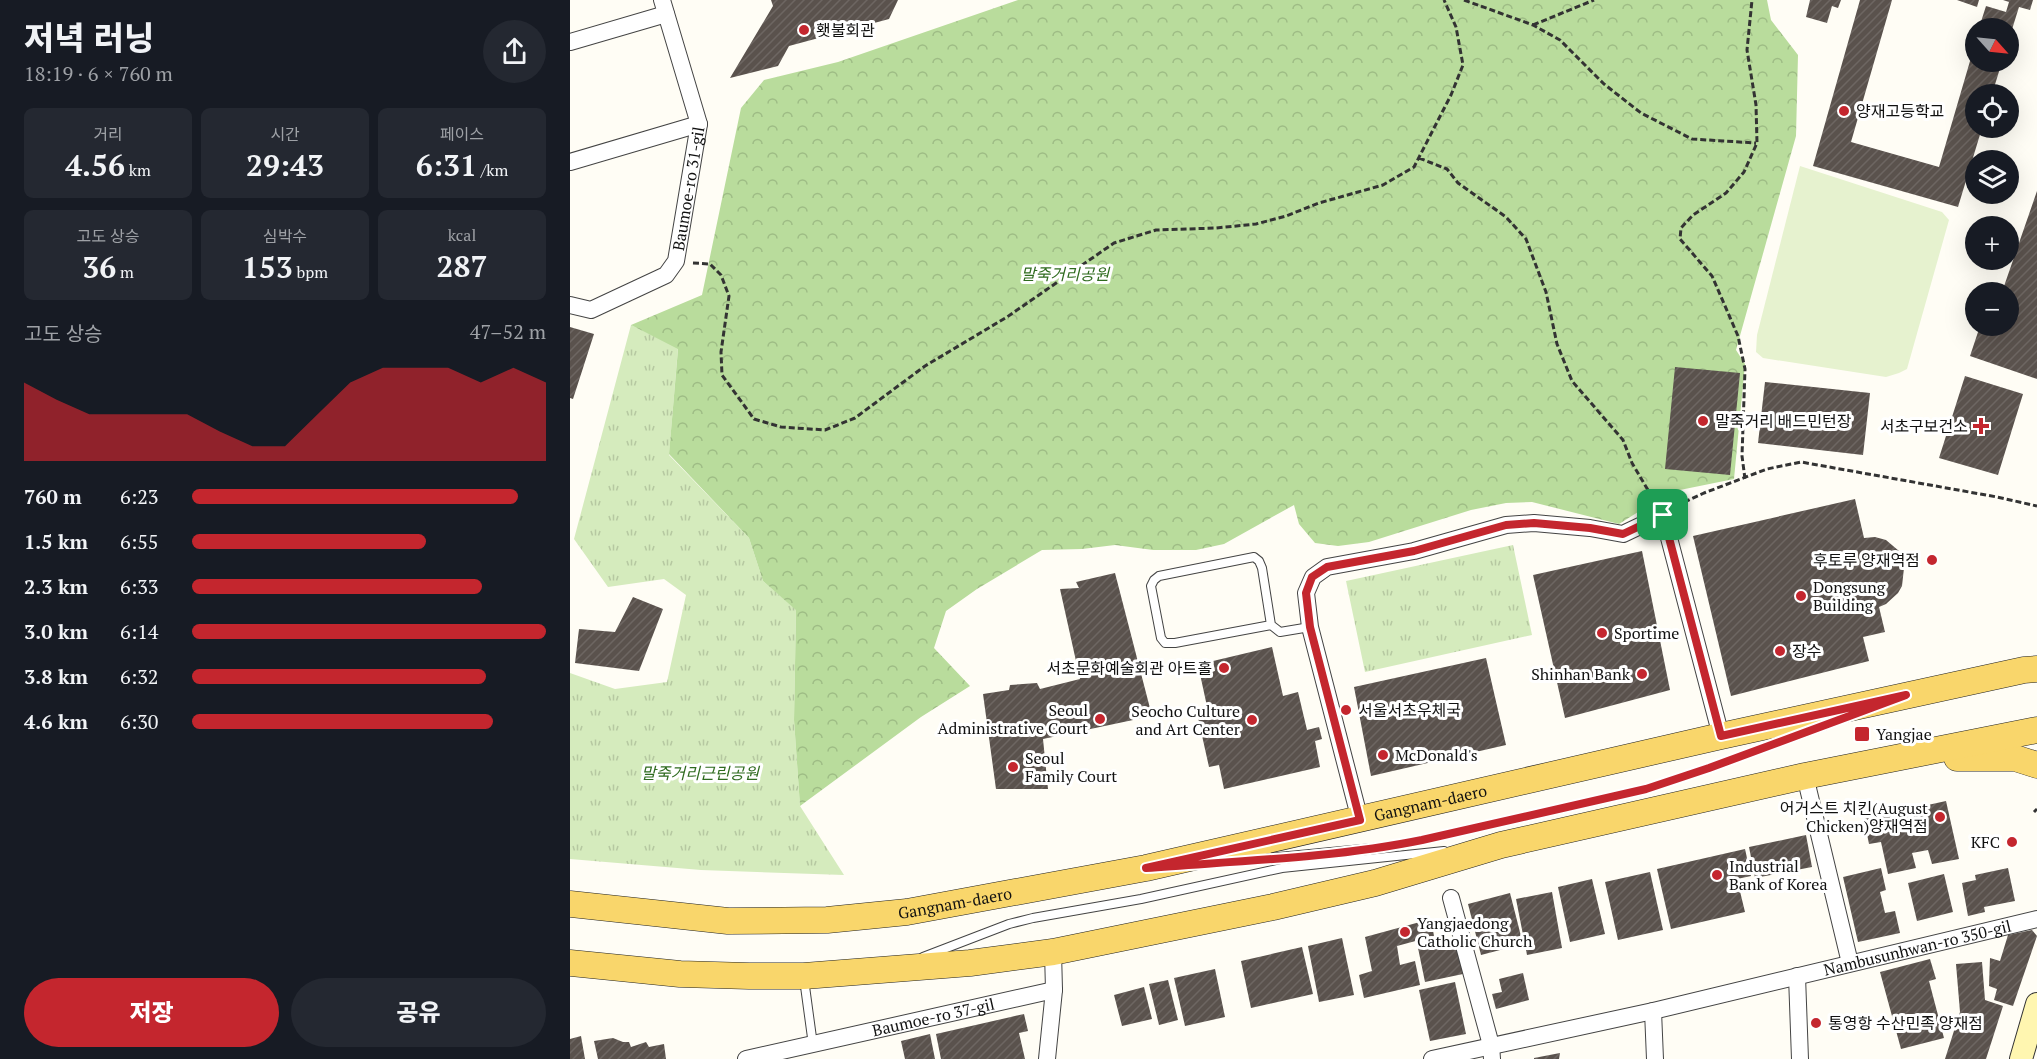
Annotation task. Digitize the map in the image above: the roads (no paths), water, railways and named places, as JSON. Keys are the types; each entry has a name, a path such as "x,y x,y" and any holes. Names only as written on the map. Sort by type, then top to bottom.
{"main road":[{"name":"Gangnam-daero","path":"570,904 728,921 827,920 907,912 1146,868 1721,736 2033,668"},
{"path":"570,963 680,974 804,975 970,963 1053,952 1364,886 1501,845 1805,776 2037,730"},
{"path":"1894,758 1995,757 2015,758 2037,765"},
{"path":"2021,1059 2037,1004"}],"street":[{"path":"570,42 664,7"},
{"name":"Baumoe-ro 31-gil","path":"570,305 591,309 666,275 676,261 699,124 664,7"},
{"path":"570,162 699,124"},
{"path":"1360,820 1310,627 1306,593 1312,577 1327,567 1414,551 1506,525 1534,523 1590,528 1623,534 1663,515 1721,736"},
{"path":"1805,776 1850,963"},
{"path":"1451,898 1491,1052"},
{"name":"Nambusunhwan-ro 350-gil","path":"1432,1059 1491,1052 2037,919"},
{"path":"1047,1059 1054,990 1053,952"},
{"path":"1797,976 1800,1059"},
{"name":"Baumoe-ro 37-gil","path":"746,1059 1054,990"},
{"path":"1653,1011 1655,1059"}],"lane":[{"path":"1270,625 1262,568 1254,557 1159,576 1151,586 1161,638 1166,643 1270,625 1280,632 1310,627"},
{"path":"1841,719 1906,695"},
{"path":"1146,868 1394,846 1646,789 1831,723"},
{"path":"892,969 1009,924 1033,918 1141,899 1282,868 1501,845"},
{"path":"804,975 813,1045"}],"place":[{"name":"횃불회관","path":"804,30"},
{"name":"양재고등학교","path":"1844,111"},
{"name":"말죽거리 배드민턴장","path":"1703,421"},
{"name":"서초구보건소","path":"1981,426"},
{"name":"후토루 양재역점","path":"1932,560"},
{"name":"Dongsung Building","path":"1801,596"},
{"name":"Sportime","path":"1602,633"},
{"name":"장수","path":"1780,651"},
{"name":"서초문화예술회관 아트홀","path":"1224,668"},
{"name":"Shinhan Bank","path":"1642,674"},
{"name":"서울서초우체국","path":"1346,710"},
{"name":"Seoul Administrative Court","path":"1100,719"},
{"name":"Seocho Culture and Art Center","path":"1252,720"},
{"name":"Yangjae","path":"1862,734"},
{"name":"McDonald's","path":"1383,755"},
{"name":"Seoul Family Court","path":"1013,767"},
{"name":"어거스트 치킨(August Chicken)양재역점","path":"1940,817"},
{"name":"KFC","path":"2012,842"},
{"name":"Industrial Bank of Korea","path":"1717,875"},
{"name":"Yangjaedong Catholic Church","path":"1405,932"},
{"name":"통영항 수산민족 양재점","path":"1816,1023"}],"park label":[{"name":"말죽거리공원","path":"1065,274"},
{"name":"말죽거리근린공원","path":"700,773"}]}
